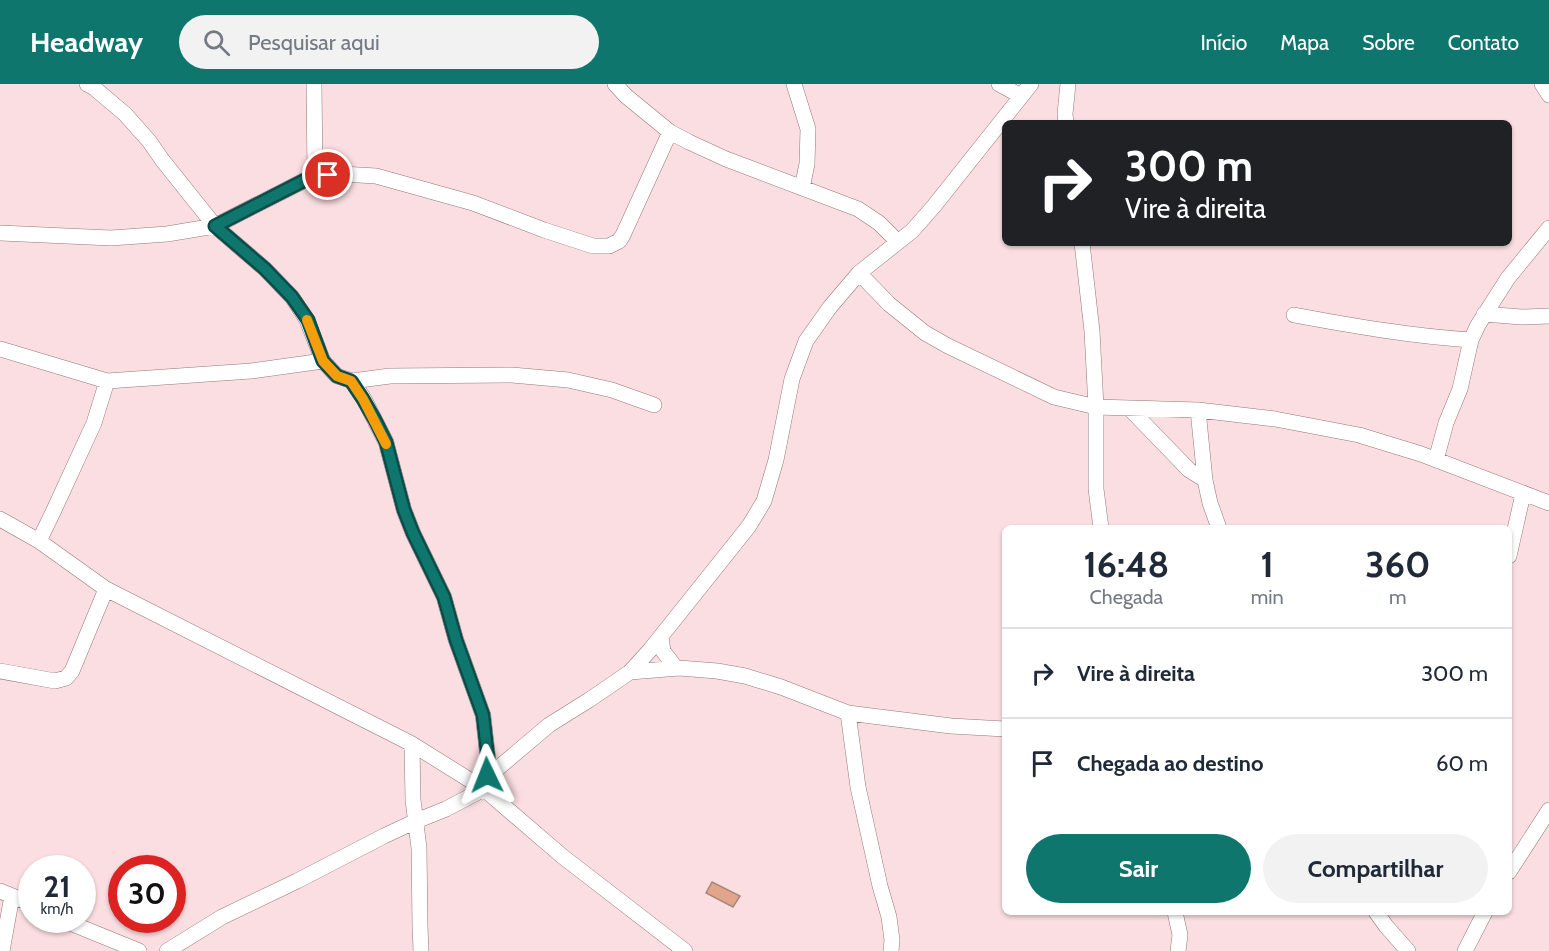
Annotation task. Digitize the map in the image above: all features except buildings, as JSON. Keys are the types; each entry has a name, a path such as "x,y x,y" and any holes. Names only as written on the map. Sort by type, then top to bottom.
{"street":[{"path":"87,84 125,114 215,226 265,269 292,297 308,320 323,361 337,376 351,381 390,376 512,375 568,380 612,390 654,405"},
{"path":"314,84 315,175"},
{"path":"615,84 626,96 670,132 726,159 858,209 879,223 898,242"},
{"path":"794,84 808,129 807,164 802,188"},
{"path":"167,951 222,917 384,836 447,809 485,782 549,725 630,672 661,638 749,526 764,501 776,460 792,379 806,341 830,307 859,273 912,231 1026,90 999,84"},
{"path":"1066,120 1068,84"},
{"path":"1542,84 1549,95"},
{"path":"0,233 111,238 167,234 215,226 315,175 342,174 376,176 473,203 593,246 609,246 619,241 623,235 670,132"},
{"path":"1436,460 1448,417 1460,389 1471,340 1484,314 1508,278 1549,228"},
{"path":"1082,246 1092,331 1096,407 1096,489 1101,525"},
{"path":"859,273 889,304 925,333 1054,398 1096,407 1198,410 1275,419 1359,435 1436,460 1549,503"},
{"path":"1484,314 1521,317 1549,316"},
{"path":"1294,315 1376,330 1434,338 1471,340"},
{"path":"0,349 107,381 251,371 323,361"},
{"path":"39,542 93,423 107,381"},
{"path":"351,381 386,442 404,510 444,597 483,715 488,759 485,782"},
{"path":"1129,408 1189,470 1204,480"},
{"path":"1198,410 1204,480 1218,525"},
{"path":"1512,543 1523,494"},
{"path":"0,519 39,542 106,589 485,782 562,856 685,951"},
{"path":"0,671 55,681 66,678 72,671 106,589"},
{"path":"661,638 663,651 676,668"},
{"path":"630,672 676,668 717,671 745,676 781,687 848,713 951,726 1002,729"},
{"path":"848,713 858,787 889,917 891,951"},
{"path":"412,744 413,800 419,848 422,951"},
{"path":"1512,867 1549,810"},
{"path":"2,951 6,893"},
{"path":"1176,915 1180,935 1178,951"},
{"path":"1378,915 1408,951"},
{"path":"1471,949 1484,915"},
{"path":"95,933 139,951"}],"slow traffic":[{"path":"307,320 323,361 337,376 351,381 375,420 386,444"}],"route":[{"path":"328,175 315,175 215,226 265,269 292,297 308,320 323,361 337,376 351,381 386,442 404,510 444,597 456,640 483,715 488,759 487,775"}]}
